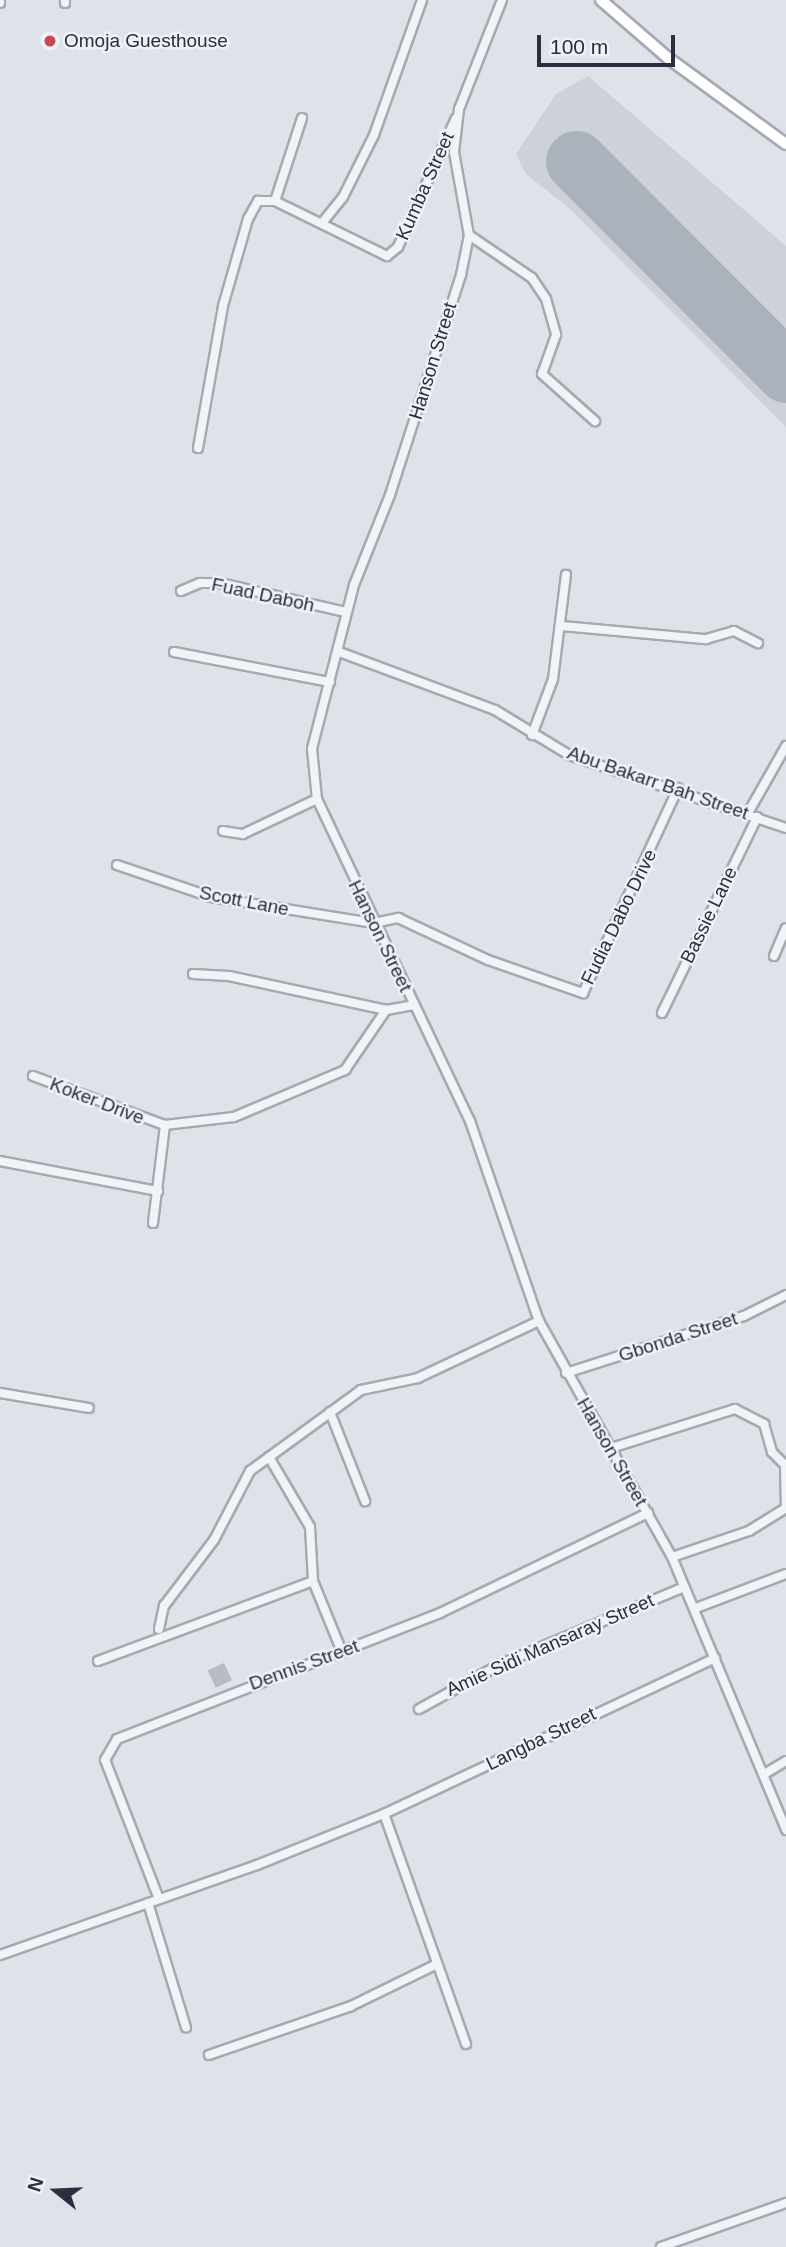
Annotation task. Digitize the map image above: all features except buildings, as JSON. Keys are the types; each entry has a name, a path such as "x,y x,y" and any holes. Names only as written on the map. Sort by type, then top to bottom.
{"main road":[{"path":"601,0 786,144"}],"street":[{"path":"322,223 343,197 374,135 422,0"},
{"name":"Hanson Street","path":"502,0 460,108 454,152 468,235 422,401 346,612 339,652 312,749 317,799 470,1121 538,1321 608,1449 672,1557 766,1773 786,1830"},
{"name":"Kumba Street","path":"275,201 366,248 393,255 460,108"},
{"path":"198,448 223,306 248,219 258,201 275,201 302,118"},
{"path":"468,235 532,278 556,335 542,374 595,421"},
{"path":"532,735 545,709 562,626 566,575"},
{"name":"Fuad Daboh","path":"181,591 200,583 220,583 346,612"},
{"path":"562,626 706,639 734,631 758,643"},
{"path":"174,652 330,682"},
{"name":"Abu Bakarr Bah Street","path":"339,652 495,710 532,735 597,765 678,788 786,828"},
{"path":"748,813 786,746"},
{"name":"Fudia Dabo Drive","path":"374,923 398,918 488,960 583,993 678,788"},
{"path":"223,831 243,834 317,799"},
{"name":"Bassie Lane","path":"662,1013 757,817"},
{"name":"Scott Lane","path":"117,865 211,897 374,923"},
{"path":"774,956 786,928"},
{"path":"193,974 229,976 386,1010 414,1005"},
{"name":"Koker Drive","path":"33,1076 165,1125 234,1117 316,1087 345,1070 386,1010"},
{"path":"153,1223 165,1125"},
{"path":"0,1161 158,1191"},
{"name":"Gbonda Street","path":"566,1373 744,1316 786,1295"},
{"path":"159,1629 164,1606 214,1540 250,1471 361,1390 418,1378 538,1321"},
{"path":"0,1393 89,1408"},
{"path":"608,1449 735,1409 764,1424 772,1452 785,1465 786,1508 749,1531 672,1557"},
{"path":"330,1412 365,1501"},
{"path":"269,1457 312,1534 313,1581 342,1652"},
{"name":"Dennis Street","path":"159,1899 112,1787 107,1749 117,1739 175,1714 440,1613 648,1513"},
{"path":"695,1608 786,1574"},
{"path":"98,1661 313,1581"},
{"name":"Amie Sidi Mansaray Street","path":"419,1709 501,1664 684,1587"},
{"name":"Langba Street","path":"0,1955 159,1899 384,1814 715,1658"},
{"path":"766,1773 786,1761"},
{"path":"384,1814 466,2044"},
{"path":"148,1903 186,2027"},
{"path":"209,2055 351,2006 437,1964"},
{"path":"661,2247 786,2203"}],"shaded area":[{"path":"588,76 786,246 786,427 570,209 526,174 516,154 556,94"}],"runway":[{"path":"576,161 786,372"}],"place":[{"name":"Omoja Guesthouse","path":"50,41"}]}
